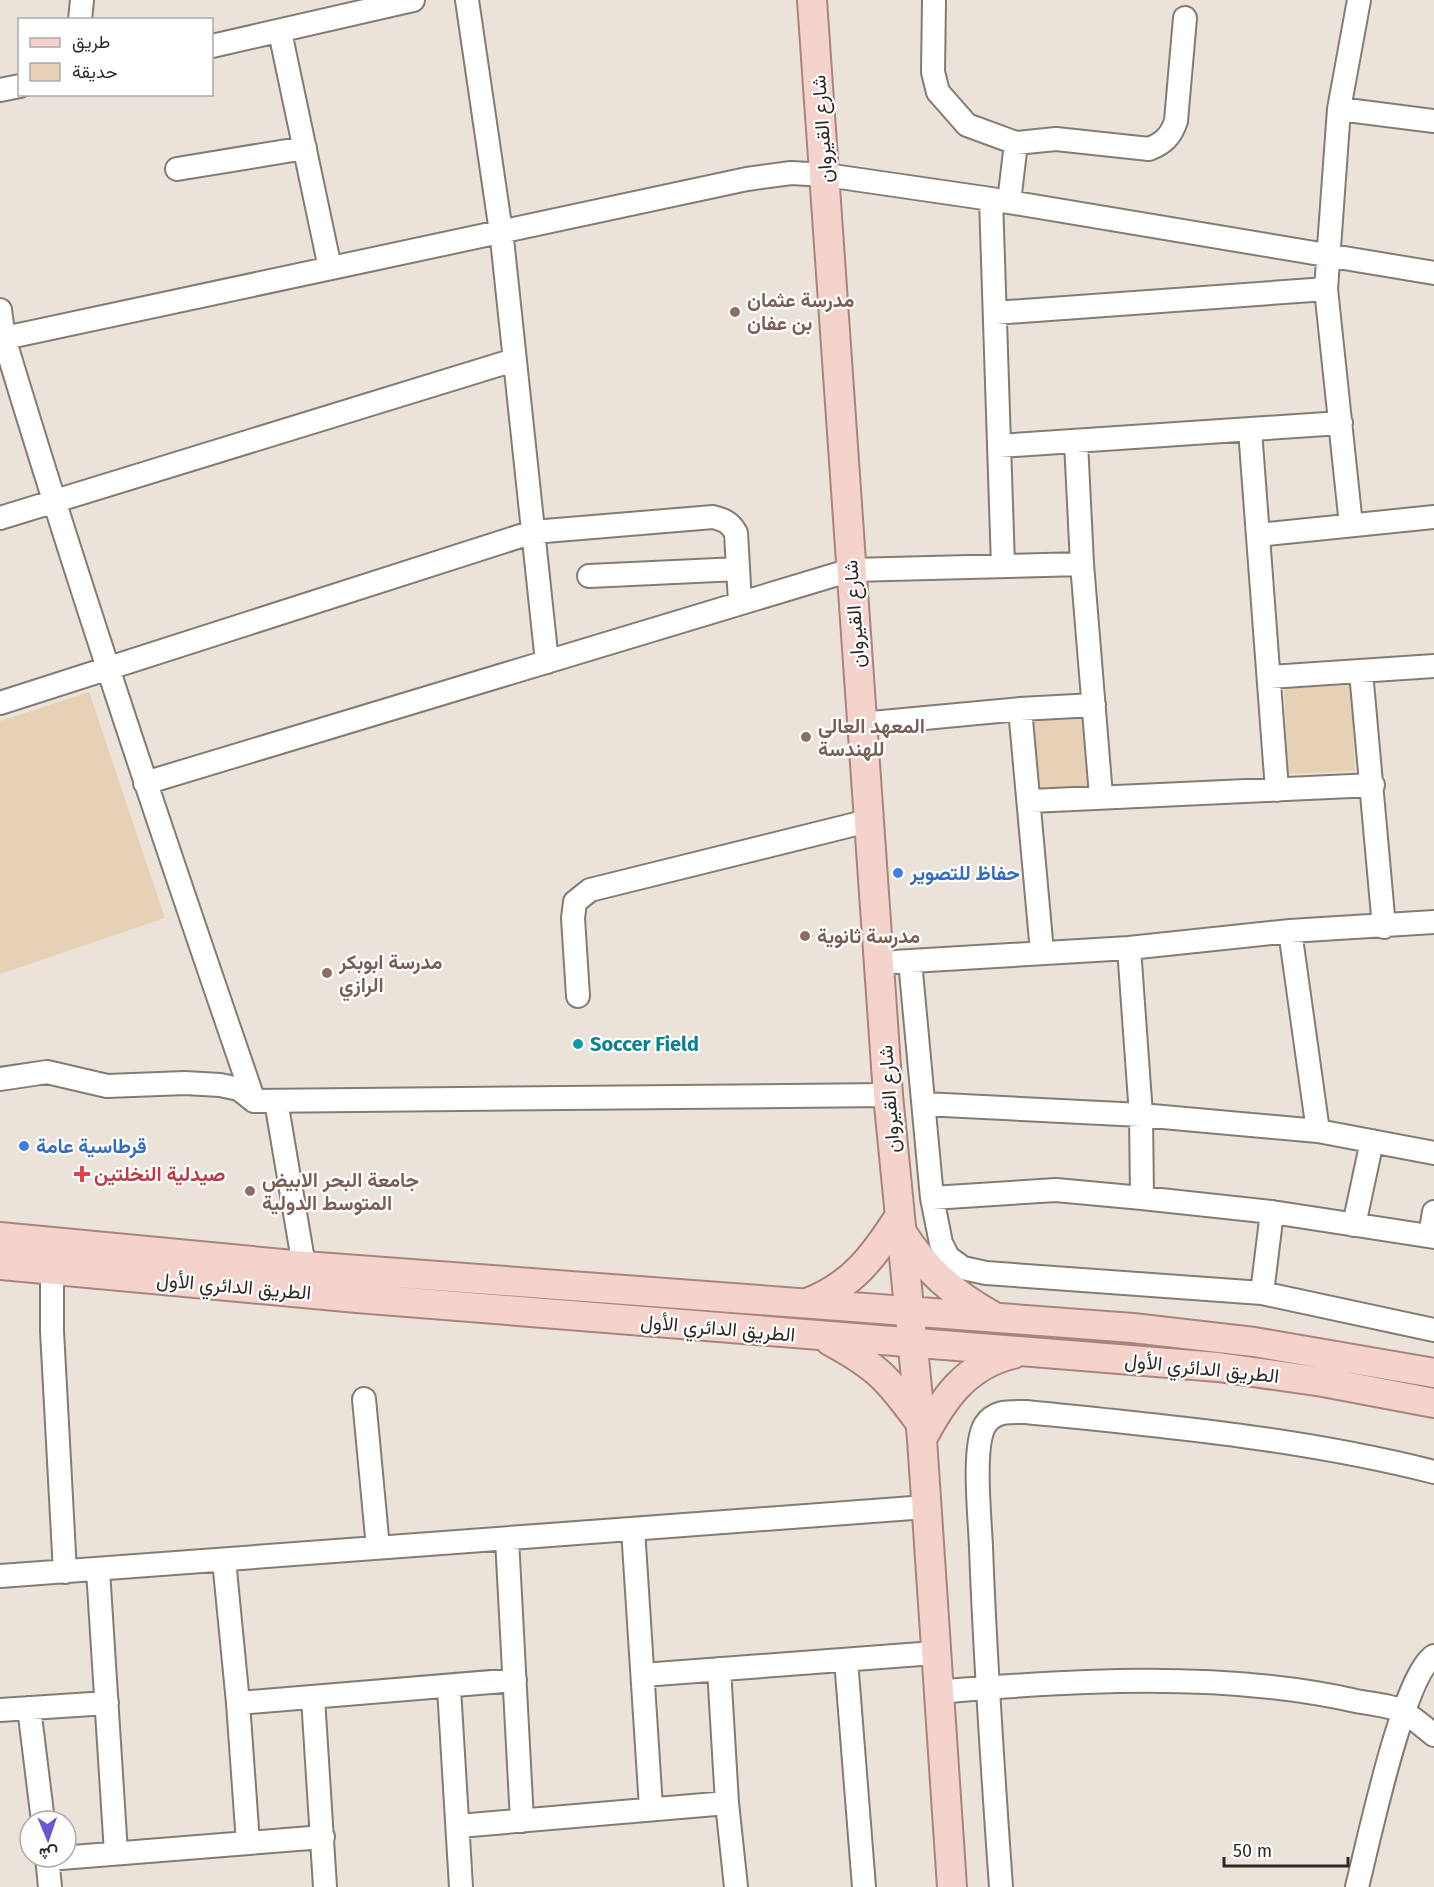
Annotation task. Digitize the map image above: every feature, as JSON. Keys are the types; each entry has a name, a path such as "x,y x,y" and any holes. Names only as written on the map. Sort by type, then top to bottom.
{"main road":[{"name":"شارع القيروان","path":"812,0 888,1095 921,1431 934,1653 952,1887"},
{"path":"804,1304 823,1297 856,1275 870,1261 899,1222 924,1265 944,1285 998,1318"},
{"name":"الطريق الدائري الأول","path":"0,1237 304,1266 1133,1328 1254,1342 1434,1373"},
{"name":"الطريق الدائري الأول","path":"0,1265 369,1299 1218,1367 1323,1382 1434,1403"},
{"path":"820,1336 875,1367 897,1390 921,1431 943,1400 960,1382 995,1360 1026,1352"}],"street":[{"path":"80,18 82,0"},
{"path":"213,46 413,0"},
{"path":"467,0 501,232 546,662"},
{"path":"934,0 933,72 938,92 967,125 1016,143 1056,139 1149,149 1162,144 1172,134 1176,121 1185,18"},
{"path":"1351,525 1326,289 1339,110 1359,0"},
{"path":"280,32 330,268"},
{"path":"0,90 18,86"},
{"path":"1339,110 1434,121"},
{"path":"1003,566 995,313 1000,200 1016,143"},
{"path":"177,169 304,148"},
{"path":"2,339 747,179 791,173 1000,200 1328,257 1434,273"},
{"path":"995,313 1326,289"},
{"path":"0,310 2,339 145,783 265,1101 304,1266"},
{"path":"0,518 514,360"},
{"path":"999,446 1341,423"},
{"path":"1250,430 1276,790"},
{"path":"1076,442 1082,564 1101,796"},
{"path":"0,703 533,532 713,517 732,525 736,533 740,602"},
{"path":"1258,535 1434,517"},
{"path":"145,783 851,570 1082,564"},
{"path":"589,576 738,569"},
{"path":"1269,677 1434,666"},
{"path":"1361,672 1373,785 1384,927"},
{"path":"861,724 1020,709 1094,705"},
{"path":"1020,709 1031,801 1042,952"},
{"path":"1031,801 1373,785"},
{"path":"578,996 573,918 575,902 590,890 868,821"},
{"path":"880,963 1129,948 1290,932 1434,922"},
{"path":"1290,932 1318,1131"},
{"path":"1129,948 1141,1115 1142,1198"},
{"path":"910,961 932,1198 941,1243 948,1257 963,1268 986,1273 1262,1293 1434,1330"},
{"path":"0,1079 47,1072 107,1086 184,1083 220,1085 239,1089 265,1101 888,1095"},
{"path":"924,1104 1141,1115 1318,1131 1434,1153"},
{"path":"1354,1225 1372,1142"},
{"path":"932,1198 1056,1190 1272,1212 1432,1237 1434,1212"},
{"path":"1262,1293 1272,1212"},
{"path":"52,1269 52,1331 65,1572"},
{"path":"364,1399 378,1548"},
{"path":"1001,1887 986,1687 979,1491 980,1443 985,1426 1003,1412 1206,1430 1310,1445 1434,1472"},
{"path":"0,1576 926,1507"},
{"path":"633,1529 651,1808"},
{"path":"507,1539 522,1821"},
{"path":"224,1560 238,1703 248,1843"},
{"path":"98,1570 116,1853"},
{"path":"643,1675 934,1653"},
{"path":"1357,1887 1403,1712 1420,1671 1426,1661 1434,1656"},
{"path":"846,1660 864,1887"},
{"path":"719,1669 727,1803 736,1887"},
{"path":"238,1703 449,1688 515,1680"},
{"path":"937,1692 986,1687 1164,1681 1272,1687 1313,1691 1403,1712 1434,1735"},
{"path":"449,1688 461,1887"},
{"path":"314,1698 325,1887"},
{"path":"0,1710 107,1703"},
{"path":"29,1708 42,1809"},
{"path":"459,1826 727,1803"},
{"path":"78,1856 323,1837"},
{"path":"49,1869 50,1887"}],"green space":[{"path":"1351,682 1355,771 1288,774 1284,686"},
{"path":"89,692 165,918 0,974 0,721"},
{"path":"1085,714 1092,789 1039,794 1032,719"}],"place":[{"name":"مدرسة عثمان بن عفان","path":"735,312"},
{"name":"المعهد العالي للهندسة","path":"806,737"},
{"name":"حفاظ للتصوير","path":"898,873"},
{"name":"مدرسة ثانوية","path":"805,936"},
{"name":"مدرسة ابوبكر الرازي","path":"327,973"},
{"name":"Soccer Field","path":"578,1044"},
{"name":"قرطاسية عامة","path":"24,1146"},
{"name":"صيدلية النخلتين","path":"82,1174"},
{"name":"جامعة البحر الابيض المتوسط الدولية","path":"250,1191"}]}
